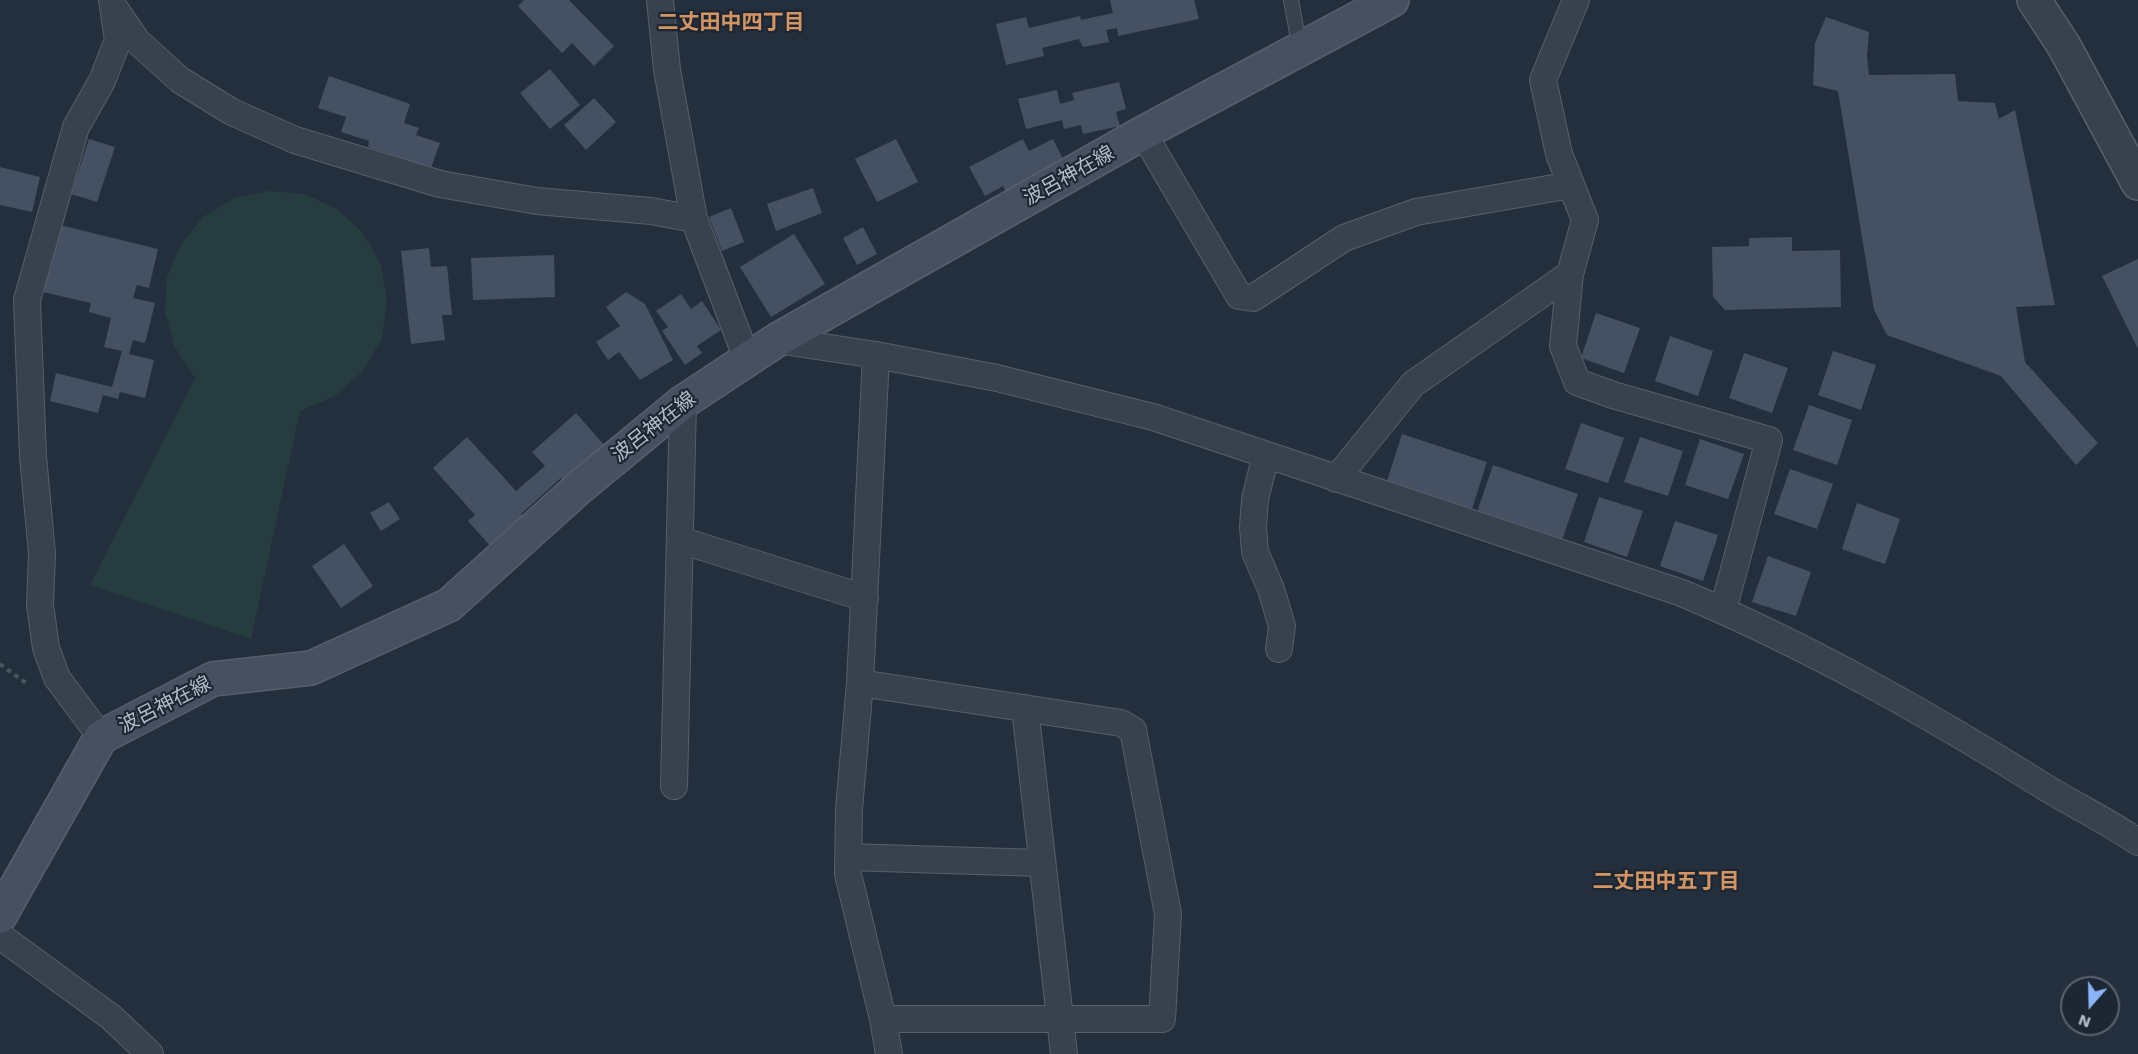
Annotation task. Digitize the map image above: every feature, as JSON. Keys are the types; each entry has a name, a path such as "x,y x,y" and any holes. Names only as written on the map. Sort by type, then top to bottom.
{"main road":[{"name":"波呂神在線","path":"0,916 100,737 213,679 311,668 448,604 581,486 683,402 747,359 1143,134 1392,0"}],"street":[{"path":"660,0 667,70 693,219 747,359"},
{"path":"1576,0 1543,80 1559,154 1585,220 1570,274 1563,346 1577,381 1613,395 1769,440 1723,610"},
{"path":"2034,0 2064,46 2138,183"},
{"path":"113,3 137,41 180,80 232,112 295,140 440,184 537,201 642,210 693,219"},
{"path":"100,737 57,678 46,648 40,605 42,554 33,456 27,300 76,127 102,81 118,40 113,3"},
{"path":"1143,134 1239,296 1253,297 1344,237 1416,212 1571,185"},
{"path":"1336,479 1413,384 1570,274"},
{"path":"777,340 876,355 997,378 1153,417 1682,593 1827,660 1899,699 2138,842"},
{"path":"876,355 860,683 849,809 848,874 883,1019 889,1054"},
{"path":"674,786 683,402"},
{"path":"1266,455 1255,499 1253,527 1255,552 1272,589 1282,626 1279,649"},
{"path":"680,540 865,598"},
{"path":"860,683 1121,723 1133,730 1168,914 1162,1019 883,1019"},
{"path":"1025,708 1064,1054"},
{"path":"848,857 1041,862"},
{"path":"0,936 111,1017 150,1054"}],"lane":[{"path":"1291,0 1300,49"}],"green space":[{"path":"269,191 304,194 337,209 363,233 381,264 387,301 382,338 363,371 335,396 300,411 251,639 90,585 195,378 174,346 165,312 167,277 181,244 203,217 234,198"}],"building":[{"path":"524,0 569,0 614,46 594,66 572,43 562,53 518,6"},
{"path":"1110,0 1194,0 1199,19 1118,36 1117,28 1106,30 1109,42 1083,47 1079,39 1042,48 1044,56 1006,65 996,24 1026,17 1029,28 1080,16 1081,20 1113,13"},
{"path":"1826,17 1869,32 1867,55 1869,75 1955,74 1958,101 1995,103 1999,119 2015,110 2055,305 2016,307 2025,362 2098,443 2076,465 2001,376 1887,335 1874,310 1838,91 1813,85 1815,43"},
{"path":"550,69 580,105 550,129 520,93"},
{"path":"329,76 410,104 404,123 419,128 416,135 440,143 431,168 368,147 369,141 341,132 346,117 318,108"},
{"path":"1119,82 1126,109 1116,112 1120,126 1083,134 1081,125 1064,129 1062,120 1026,129 1018,99 1057,90 1060,104 1074,100 1072,93"},
{"path":"594,98 616,122 586,150 564,125"},
{"path":"89,139 115,147 97,202 71,194"},
{"path":"896,139 918,182 877,202 855,159"},
{"path":"1023,139 1029,151 1053,139 1068,169 1007,194 1003,186 985,196 969,167"},
{"path":"0,167 40,177 32,212 0,205"},
{"path":"813,188 822,213 776,231 767,204"},
{"path":"731,208 744,242 722,251 709,217"},
{"path":"60,225 158,249 149,288 137,285 133,298 155,303 145,343 133,340 129,354 154,360 145,398 120,392 118,399 103,395 98,413 50,401 56,373 112,387 122,351 104,347 111,318 89,312 91,303 43,292"},
{"path":"863,227 877,254 857,265 843,238"},
{"path":"794,234 825,284 771,317 740,267"},
{"path":"1792,237 1792,251 1840,250 1841,307 1725,310 1713,297 1712,247 1749,246 1749,238"},
{"path":"429,248 431,267 447,266 452,315 442,315 445,340 411,344 401,251"},
{"path":"554,255 555,297 473,300 471,258"},
{"path":"2138,259 2138,349 2102,276"},
{"path":"626,292 645,304 673,360 640,380 619,352 608,360 596,342 620,326 606,307"},
{"path":"681,294 691,309 702,301 721,330 697,346 702,353 685,365 662,331 668,327 656,311"},
{"path":"1596,313 1640,328 1624,373 1581,358"},
{"path":"1670,336 1713,351 1698,396 1655,381"},
{"path":"1833,351 1876,365 1861,410 1818,395"},
{"path":"1744,353 1788,368 1772,413 1729,398"},
{"path":"1809,405 1852,420 1837,465 1793,450"},
{"path":"576,413 605,446 565,483 561,478 521,514 524,518 492,548 468,521 475,515 433,468 467,437 516,491 545,466 532,452"},
{"path":"1581,423 1624,438 1608,483 1565,469"},
{"path":"1402,434 1487,462 1472,509 1387,481"},
{"path":"1640,437 1683,451 1668,496 1624,482"},
{"path":"1700,439 1744,454 1728,499 1685,485"},
{"path":"1493,465 1578,494 1562,540 1477,512"},
{"path":"1790,469 1833,484 1817,529 1774,514"},
{"path":"1599,497 1643,511 1627,557 1584,542"},
{"path":"389,502 400,519 381,531 370,513"},
{"path":"1857,503 1900,519 1885,564 1842,549"},
{"path":"1675,521 1718,535 1703,581 1660,566"},
{"path":"344,544 373,586 341,608 312,566"},
{"path":"1768,556 1811,572 1796,616 1752,602"}],"district":[{"name":"二丈田中四丁目","path":"731,23"},
{"name":"二丈田中五丁目","path":"1666,882"}]}
